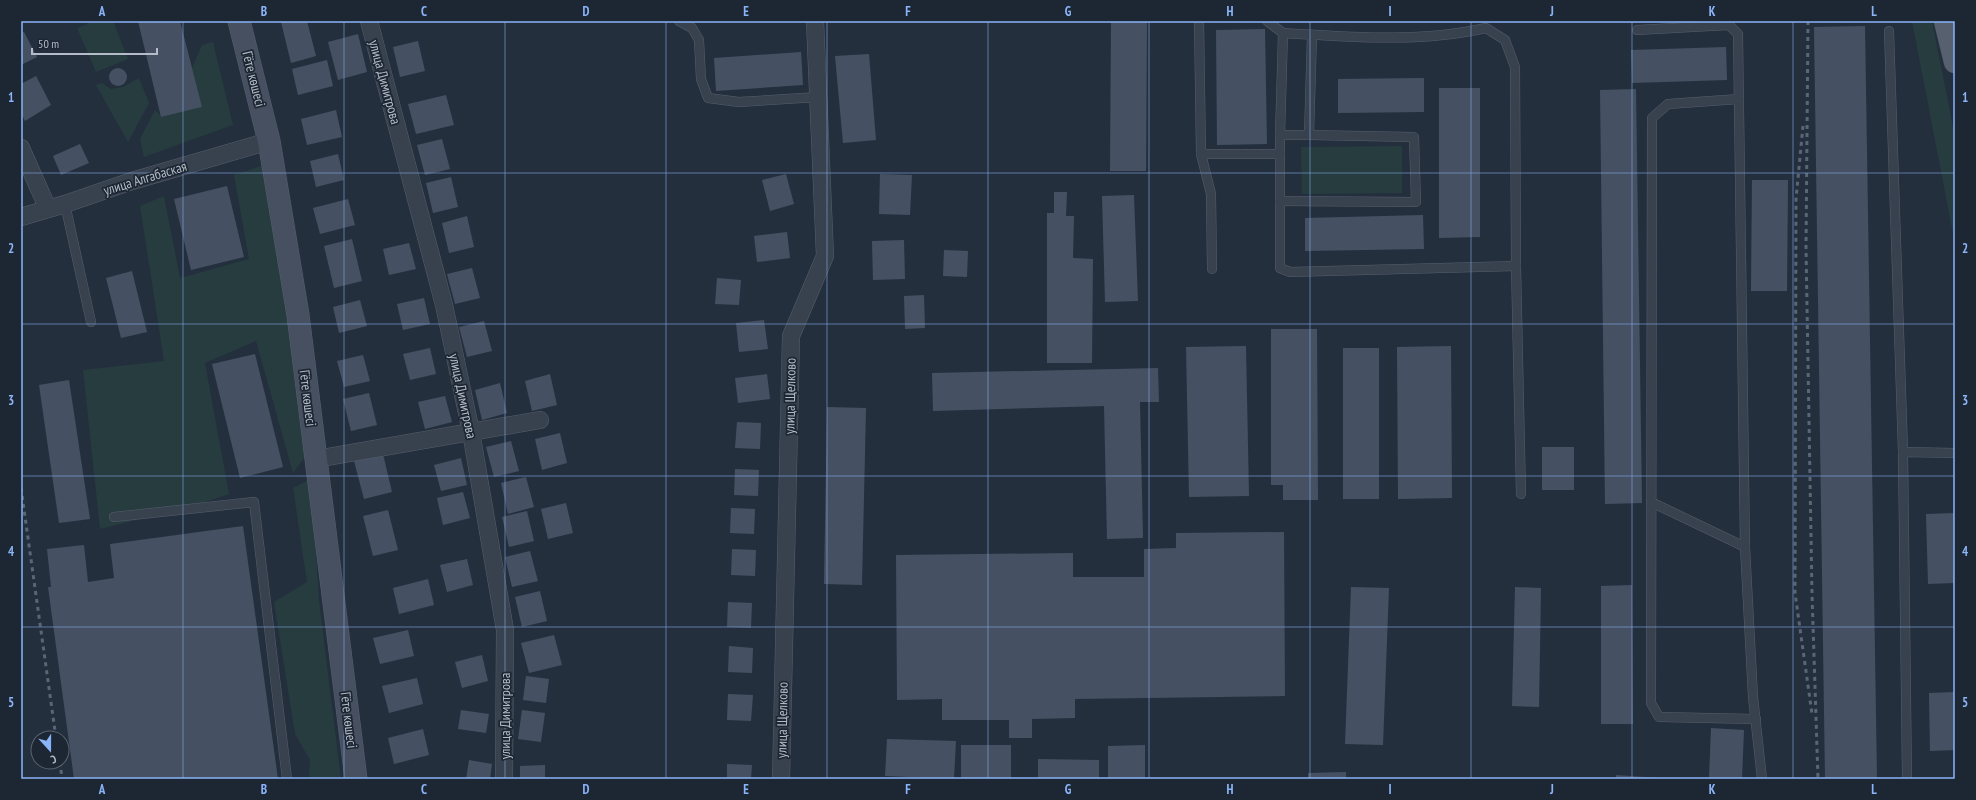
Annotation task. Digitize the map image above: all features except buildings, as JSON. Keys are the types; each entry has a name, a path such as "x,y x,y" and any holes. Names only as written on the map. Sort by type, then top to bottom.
{"main road":[{"name":"Гёте көшесі","path":"239,21 269,141 298,315 356,779"},
{"path":"1945,21 1955,62"}],"street":[{"name":"улица Димитрова","path":"369,21 444,305 471,432 505,630 504,779"},
{"name":"улица Щелково","path":"781,779 791,336 825,256 815,21"},
{"name":"улица Алгабаская","path":"21,217 66,204 132,181 269,141"},
{"path":"21,148 48,209"},
{"path":"316,459 540,420"}],"lane":[{"path":"679,21 692,28 699,40 701,79 708,98 739,102 818,97"},
{"path":"1199,21 1201,154 1212,194 1212,269"},
{"path":"1267,21 1282,33 1355,38 1458,35 1484,25 1505,40 1515,67 1516,266 1522,494"},
{"path":"1637,30 1729,25 1738,34 1745,547 1753,697 1762,779"},
{"path":"1889,31 1903,452 1907,779"},
{"path":"1282,33 1280,268 1290,272 1516,266"},
{"path":"1308,135 1312,35"},
{"path":"1739,99 1668,104 1652,118 1651,703 1659,717 1756,720"},
{"path":"1280,135 1414,137 1416,202 1280,201"},
{"path":"1201,154 1280,154"},
{"path":"66,204 91,322"},
{"path":"1903,452 1955,453"},
{"path":"114,517 254,502 287,779"},
{"path":"1651,502 1745,547"}],"green space":[{"path":"94,21 113,21 128,59 96,72 77,28"},
{"path":"1912,21 1932,21 1955,137 1955,244"},
{"path":"213,42 233,125 144,157 140,139 155,110 162,117 201,107 192,68 202,45"},
{"path":"139,78 149,103 128,142 96,85 102,83 111,89 123,87"},
{"path":"1402,146 1402,193 1302,194 1301,147"},
{"path":"264,165 310,450 293,473 256,341 205,363 229,494 194,506 100,529 83,370 164,361 140,206 164,196 180,278 249,259 234,175"},
{"path":"311,479 319,600 341,779 309,779 310,760 295,734 274,602 307,582 293,488"}],"railway":[{"path":"1808,21 1806,248 1812,594 1818,779"},
{"path":"1803,126 1796,199 1795,593 1812,714"},
{"path":"21,488 55,730"},
{"path":"61,770 62,779"}]}
